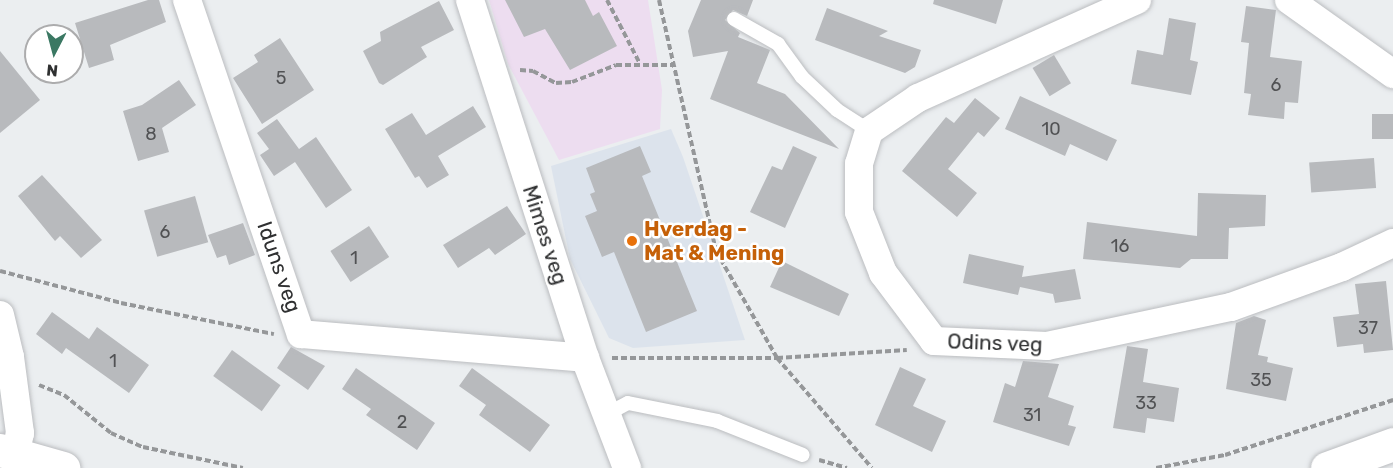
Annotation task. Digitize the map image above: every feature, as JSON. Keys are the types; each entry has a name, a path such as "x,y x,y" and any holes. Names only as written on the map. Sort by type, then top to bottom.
{"street":[{"name":"Iduns veg","path":"187,0 302,334 585,358"},
{"name":"Mimes veg","path":"470,0 585,358 609,413 627,468"},
{"path":"868,131 918,98 1137,0"},
{"path":"1289,0 1393,75"},
{"name":"Odins veg","path":"868,131 859,164 859,212 883,273 934,341 1059,344 1231,307 1342,267 1393,243"},
{"path":"0,315 14,381 20,433 8,452 63,468"},
{"path":"1328,468 1393,444"}],"lane":[{"path":"734,19 778,44 802,77 837,110 868,131"},
{"path":"609,413 628,402 717,421 803,455"}],"path":[{"path":"607,0 639,62"},
{"path":"659,0 716,250 777,358 872,468"},
{"path":"493,74 533,71 556,83 572,82 616,65 639,62 674,65"},
{"path":"0,271 132,306 267,334 302,334"},
{"path":"585,358 777,358 904,351 934,341"},
{"path":"14,381 35,383 64,395 111,434 143,447 243,468"},
{"path":"1156,468 1225,455 1393,400"},
{"path":"803,455 847,468"}],"shaded area":[{"path":"489,0 648,0 662,90 660,129 559,160 508,64"},
{"path":"671,129 683,157 745,340 633,348 609,338 570,259 551,166"}],"building":[{"path":"148,0 159,0 166,22 110,45 114,60 89,68 84,52 84,24 75,23"},
{"path":"505,0 585,0 593,16 599,12 617,46 570,70 545,29 524,37"},
{"path":"701,0 753,0 747,16 733,10 725,20 740,33 738,37 770,50 757,83 785,94 839,149 710,99 728,51 693,57 688,31"},
{"path":"934,0 1003,0 996,24 933,4"},
{"path":"439,1 454,30 421,47 427,57 383,85 379,83 363,51 381,41 380,32"},
{"path":"1246,6 1276,10 1270,57 1302,61 1298,103 1285,102 1284,119 1248,115 1251,94 1244,93 1249,43 1241,42"},
{"path":"827,8 888,31 879,36 921,50 915,67 905,73 815,40"},
{"path":"1169,18 1196,23 1190,60 1198,62 1191,95 1131,84 1137,50 1163,55"},
{"path":"280,38 314,90 262,124 233,78 258,62 254,55"},
{"path":"0,51 24,80 24,84 27,84 40,100 0,133"},
{"path":"1054,55 1071,83 1050,96 1033,68"},
{"path":"179,80 196,105 162,128 169,152 138,161 123,111 142,105"},
{"path":"1020,96 1117,140 1107,161 1070,144 1065,156 1005,129"},
{"path":"975,98 1000,118 984,137 978,132 948,169 977,193 957,217 902,171 946,117 954,123"},
{"path":"473,106 486,127 438,156 449,175 427,188 419,176 415,178 385,129 412,113 426,135"},
{"path":"1372,114 1393,114 1393,139 1372,139"},
{"path":"277,119 299,149 316,137 352,190 326,208 295,162 274,176 260,155 269,149 257,133"},
{"path":"640,146 651,172 642,176 697,311 646,332 614,252 602,257 585,216 597,211 590,194 595,192 586,168"},
{"path":"793,146 817,157 785,228 750,212 772,166 782,170"},
{"path":"1374,158 1376,188 1311,192 1309,163"},
{"path":"42,175 102,240 81,258 60,236 55,241 18,196"},
{"path":"1198,193 1266,195 1265,226 1229,228 1228,259 1191,259 1180,268 1083,259 1087,222 1197,236"},
{"path":"195,196 208,242 157,257 144,211"},
{"path":"507,206 526,234 495,255 489,248 458,268 443,245"},
{"path":"243,223 255,255 229,265 226,255 217,258 208,235"},
{"path":"369,226 389,257 351,282 330,251"},
{"path":"969,254 1024,266 1022,277 1075,269 1081,299 1055,303 1053,294 1020,287 1018,295 963,283"},
{"path":"782,261 849,294 839,316 770,287"},
{"path":"1386,281 1393,350 1364,353 1363,344 1337,347 1333,317 1359,314 1355,284"},
{"path":"52,312 89,339 97,327 149,365 129,393 66,348 62,354 36,334"},
{"path":"1254,316 1266,320 1258,355 1268,357 1267,362 1293,368 1286,401 1226,389 1236,323"},
{"path":"1127,346 1148,349 1143,382 1179,388 1174,422 1147,418 1145,433 1113,428"},
{"path":"291,347 325,366 308,390 277,368"},
{"path":"232,350 281,385 262,411 213,376"},
{"path":"1023,361 1059,364 1048,397 1074,406 1068,425 1076,427 1069,446 993,422 1005,383 1015,387"},
{"path":"900,367 926,379 913,406 946,421 932,452 875,425"},
{"path":"356,368 435,423 417,450 366,415 371,409 342,389"},
{"path":"472,368 550,425 530,452 479,415 486,405 459,386"}],"place":[{"name":"Hverdag - Mat & Mening","path":"632,241"}]}
